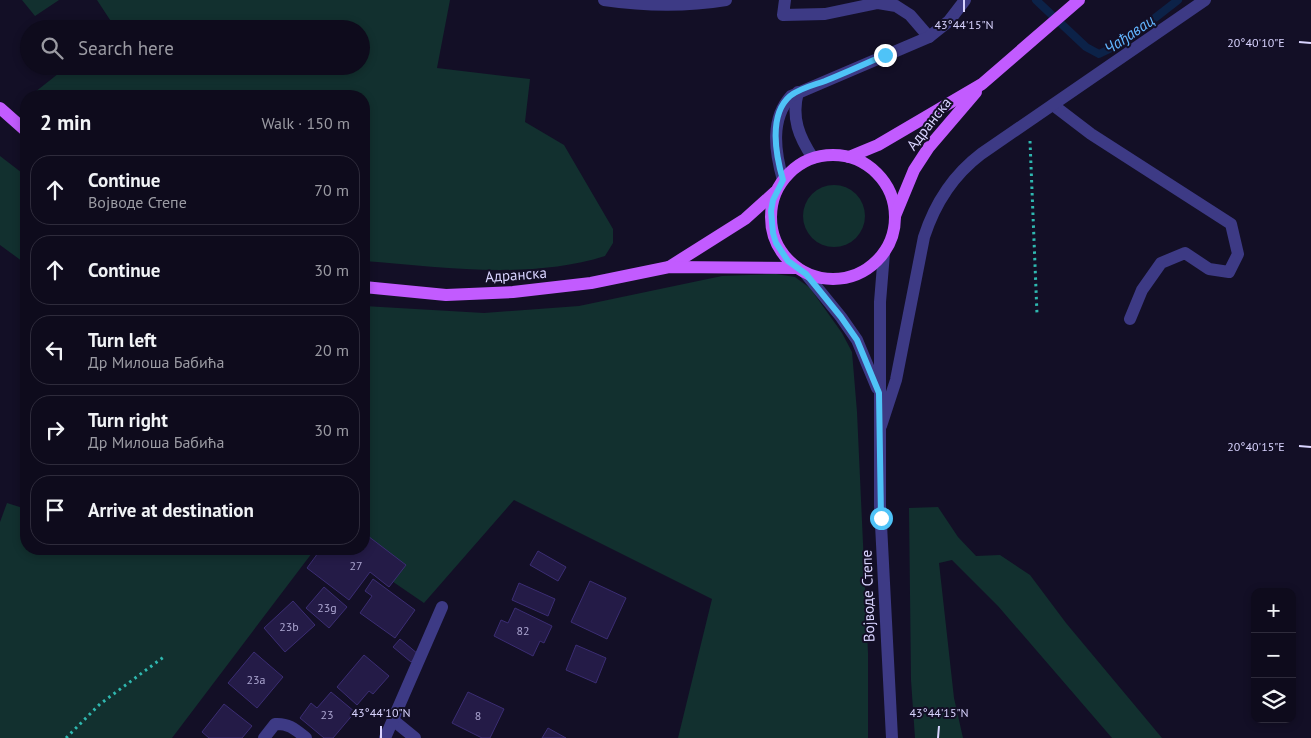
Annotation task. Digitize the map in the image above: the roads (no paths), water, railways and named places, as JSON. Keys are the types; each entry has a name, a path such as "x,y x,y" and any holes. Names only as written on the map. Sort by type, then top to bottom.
{"main road":[{"name":"Адранска","path":"849,157 878,145 982,84 1078,1"},
{"name":"Адранска","path":"895,216 914,170 929,146 982,84"},
{"path":"0,108 20,126"},
{"path":"824,155 849,157 870,166 886,183 891,194 895,216 890,242 884,253 866,270 843,279 818,278 801,271 782,252 773,233 771,211 780,185 796,167 812,158 824,155"},
{"name":"Адранска","path":"669,268 745,219 780,185"},
{"name":"Адранска","path":"370,288 446,295 513,292 591,283 669,268 801,271"}],"street":[{"path":"604,0 643,5 693,6 726,0"},
{"path":"785,0 783,15 825,14 878,3 896,6 910,15 929,37"},
{"path":"780,185 777,154 777,120 786,102 798,92 929,37 948,21 965,0"},
{"path":"880,428 896,380 919,256 932,215 949,185 969,163 1205,0"},
{"path":"798,92 795,110 797,127 800,138 812,158"},
{"path":"1053,105 1099,140 1231,224 1238,254 1229,272 1209,269 1185,253 1161,263 1142,290 1130,318"},
{"name":"Војводе Степе","path":"884,253 880,302 879,393 884,607 892,738"},
{"name":"Војводе Степе","path":"801,271 841,317 857,340 879,393"},
{"path":"385,738 442,607"},
{"path":"393,720 415,738"},
{"path":"264,738 275,724 288,725 306,738"}],"waterway":[{"name":"Чађавац","path":"1036,0 1086,47 1099,54 1124,42 1178,0"}]}
